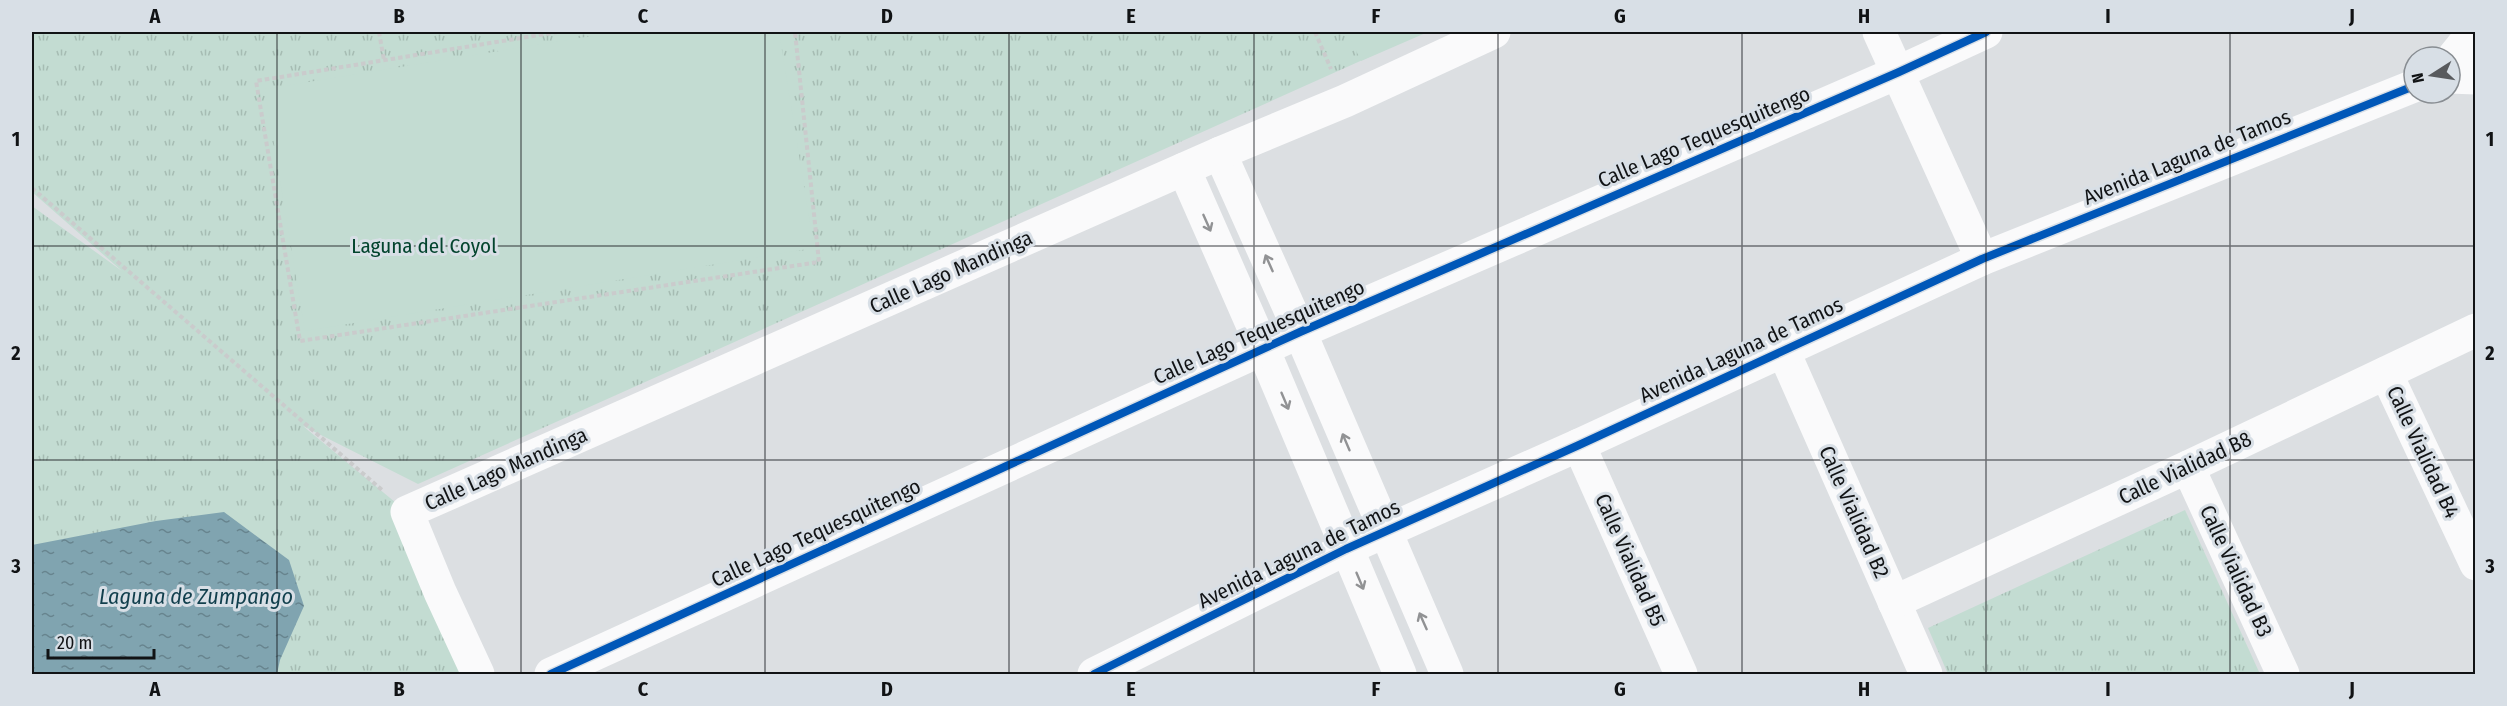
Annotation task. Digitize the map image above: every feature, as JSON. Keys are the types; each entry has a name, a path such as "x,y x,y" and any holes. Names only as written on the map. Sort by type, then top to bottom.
{"street":[{"name":"Calle Lago Mandinga","path":"407,512 1220,153 1345,101 1494,32"},
{"path":"1879,32 1982,259"},
{"name":"Calle Lago Tequesquitengo","path":"551,675 1300,332 1986,32"},
{"path":"2462,48 2473,36"},
{"name":"Avenida Laguna de Tamos","path":"1094,675 1346,549 1579,445 1982,259 2402,91"},
{"path":"1220,153 1300,332 1446,675"},
{"path":"1184,169 1263,349 1400,675"},
{"name":"Calle Vialidad B8","path":"1894,602 2188,467 2475,330"},
{"name":"Calle Vialidad B2","path":"1783,350 1926,675"},
{"name":"Calle Vialidad B4","path":"2386,373 2475,564"},
{"name":"Calle Vialidad B5","path":"1579,445 1682,675"},
{"name":"Calle Vialidad B3","path":"2188,467 2283,675"},
{"path":"407,512 478,675"}],"path":[{"path":"379,32 384,60"},
{"path":"558,32 256,81 300,341 819,262 795,32"},
{"path":"32,188 407,512"}],"green space":[{"name":"Laguna del Coyol","path":"32,32 1425,32 418,484 303,426 407,512 478,674 32,674 32,206 122,271 32,192"},
{"path":"616,32 779,32 814,248 305,331 265,89"},
{"path":"1347,32 1428,32 1361,61"},
{"path":"2185,510 2260,674 1948,674 1928,628"}],"water":[{"name":"Laguna de Zumpango","path":"224,512 289,560 304,606 280,660 277,674 32,674 32,545 156,521"}],"cycle path":[{"path":"551,674 1300,332 1986,32"},
{"path":"1094,674 1346,549 1579,445 1982,259 2402,91"}]}
